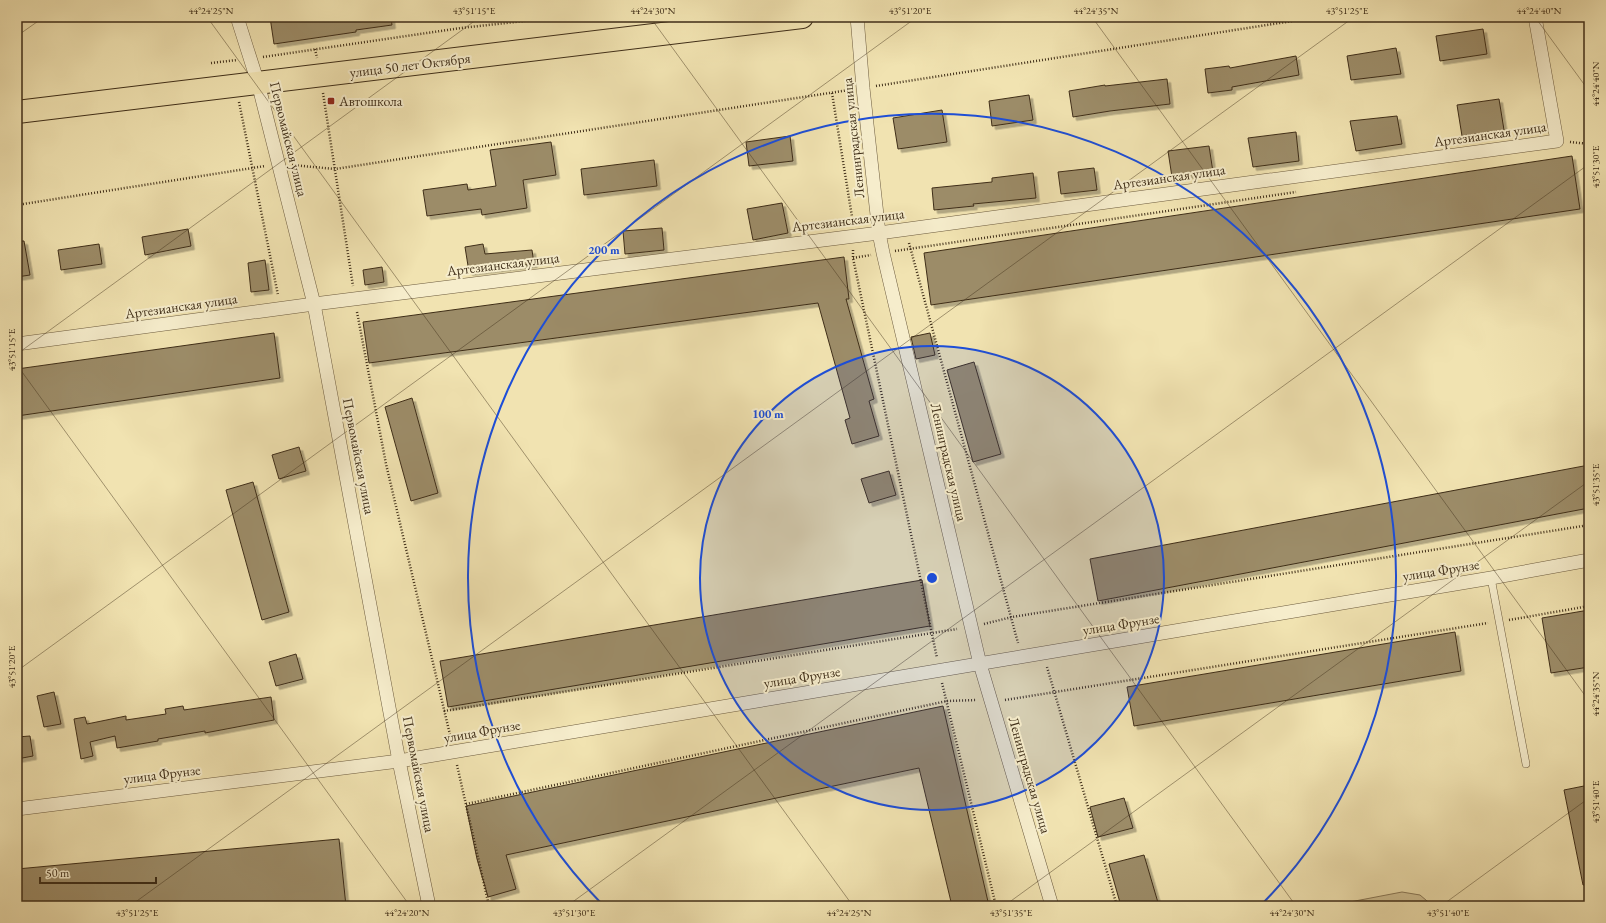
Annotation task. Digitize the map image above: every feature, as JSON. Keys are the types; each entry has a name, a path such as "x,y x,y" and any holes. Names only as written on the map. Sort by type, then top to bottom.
{"highway":[{"name":"улица 50 лет Октября","path":"17,112 802,17"}],"street":[{"name":"Первомайская улица","path":"237,17 258,83 314,304 399,761 429,906"},
{"name":"Ленинградская улица","path":"857,17 863,88 879,233 883,253 980,664 1052,906"},
{"name":"Артезианская улица","path":"17,344 280,308 879,233 1557,141 1535,17"},
{"name":"улица Фрунзе","path":"17,808 399,761 1491,578 1589,560"}],"lane":[{"path":"1491,578 1526,764"}],"path":[{"path":"211,62 231,61 461,28 560,17"},
{"path":"17,205 279,164 334,169 1318,17"},
{"path":"315,49 355,299 386,464 489,906"},
{"path":"231,61 280,308"},
{"path":"832,93 853,222"},
{"path":"996,906 939,670 933,633 853,258 1301,192"},
{"path":"906,229 910,249 1022,656"},
{"path":"444,710 972,627 1012,617 1589,525"},
{"path":"466,804 947,701 1005,700 1054,693 1499,622 1589,606"},
{"path":"1042,653 1117,906"}],"shaded area":[{"path":"1402,892 1420,895 1433,906 1329,906"}],"building":[{"path":"270,17 391,17 392,25 274,44"},
{"path":"1483,29 1487,54 1440,61 1436,36"},
{"path":"1396,48 1401,74 1351,80 1347,56"},
{"path":"1296,56 1299,75 1232,87 1232,90 1208,93 1205,69 1229,66 1230,68"},
{"path":"1167,79 1170,104 1073,117 1069,91 1105,85"},
{"path":"1029,95 1033,120 992,126 989,101"},
{"path":"1499,99 1504,130 1462,136 1457,105"},
{"path":"942,110 947,142 898,149 893,118"},
{"path":"1397,116 1402,144 1356,151 1350,121"},
{"path":"1296,132 1299,161 1253,167 1248,138"},
{"path":"790,136 793,161 749,166 746,142"},
{"path":"551,142 556,175 523,180 527,208 482,215 481,209 427,216 423,190 467,184 468,190 496,186 490,150"},
{"path":"1209,146 1213,172 1172,177 1168,151"},
{"path":"1572,156 1580,209 931,305 924,253"},
{"path":"654,160 657,186 584,195 581,169"},
{"path":"1094,168 1097,190 1061,194 1058,172"},
{"path":"1033,173 1036,198 973,204 974,206 934,210 932,188 992,182 992,178"},
{"path":"782,203 788,233 753,240 747,209"},
{"path":"662,228 664,250 625,254 623,231"},
{"path":"188,229 191,246 145,255 142,237"},
{"path":"17,241 24,241 30,275 17,277"},
{"path":"99,244 102,264 61,270 58,250"},
{"path":"483,244 485,254 532,250 534,264 469,272 465,247"},
{"path":"844,257 849,299 846,299 874,399 869,401 879,436 852,444 845,420 850,418 818,303 369,363 363,322"},
{"path":"265,260 269,290 251,292 248,263"},
{"path":"382,267 384,282 365,285 363,270"},
{"path":"274,333 280,378 17,416 17,369"},
{"path":"930,333 935,355 916,359 911,337"},
{"path":"974,362 1001,454 973,462 947,370"},
{"path":"412,398 438,493 411,501 385,407"},
{"path":"299,447 306,471 279,479 272,455"},
{"path":"1589,465 1589,508 1098,601 1090,559"},
{"path":"889,471 896,495 869,503 861,479"},
{"path":"253,482 289,612 262,620 226,490"},
{"path":"922,580 930,626 448,707 440,661"},
{"path":"1589,610 1589,667 1551,673 1542,618"},
{"path":"1455,632 1461,671 1134,726 1127,687"},
{"path":"296,654 303,679 276,686 269,662"},
{"path":"54,692 61,724 44,727 37,696"},
{"path":"271,697 274,720 205,733 205,731 158,739 158,741 117,748 115,736 90,742 93,756 81,759 74,719 85,717 87,724 126,716 126,720 166,714 165,709 183,706 184,710"},
{"path":"943,706 989,906 952,906 919,768 506,855 516,889 488,897 477,859 466,806"},
{"path":"30,736 33,756 17,759 17,737"},
{"path":"1589,785 1589,885 1583,885 1564,790"},
{"path":"1124,798 1133,828 1098,837 1090,807"},
{"path":"339,839 346,906 17,906 17,869"},
{"path":"1144,855 1159,906 1121,906 1109,864"}],"place":[{"name":"Автошкола","path":"331,101"}]}
